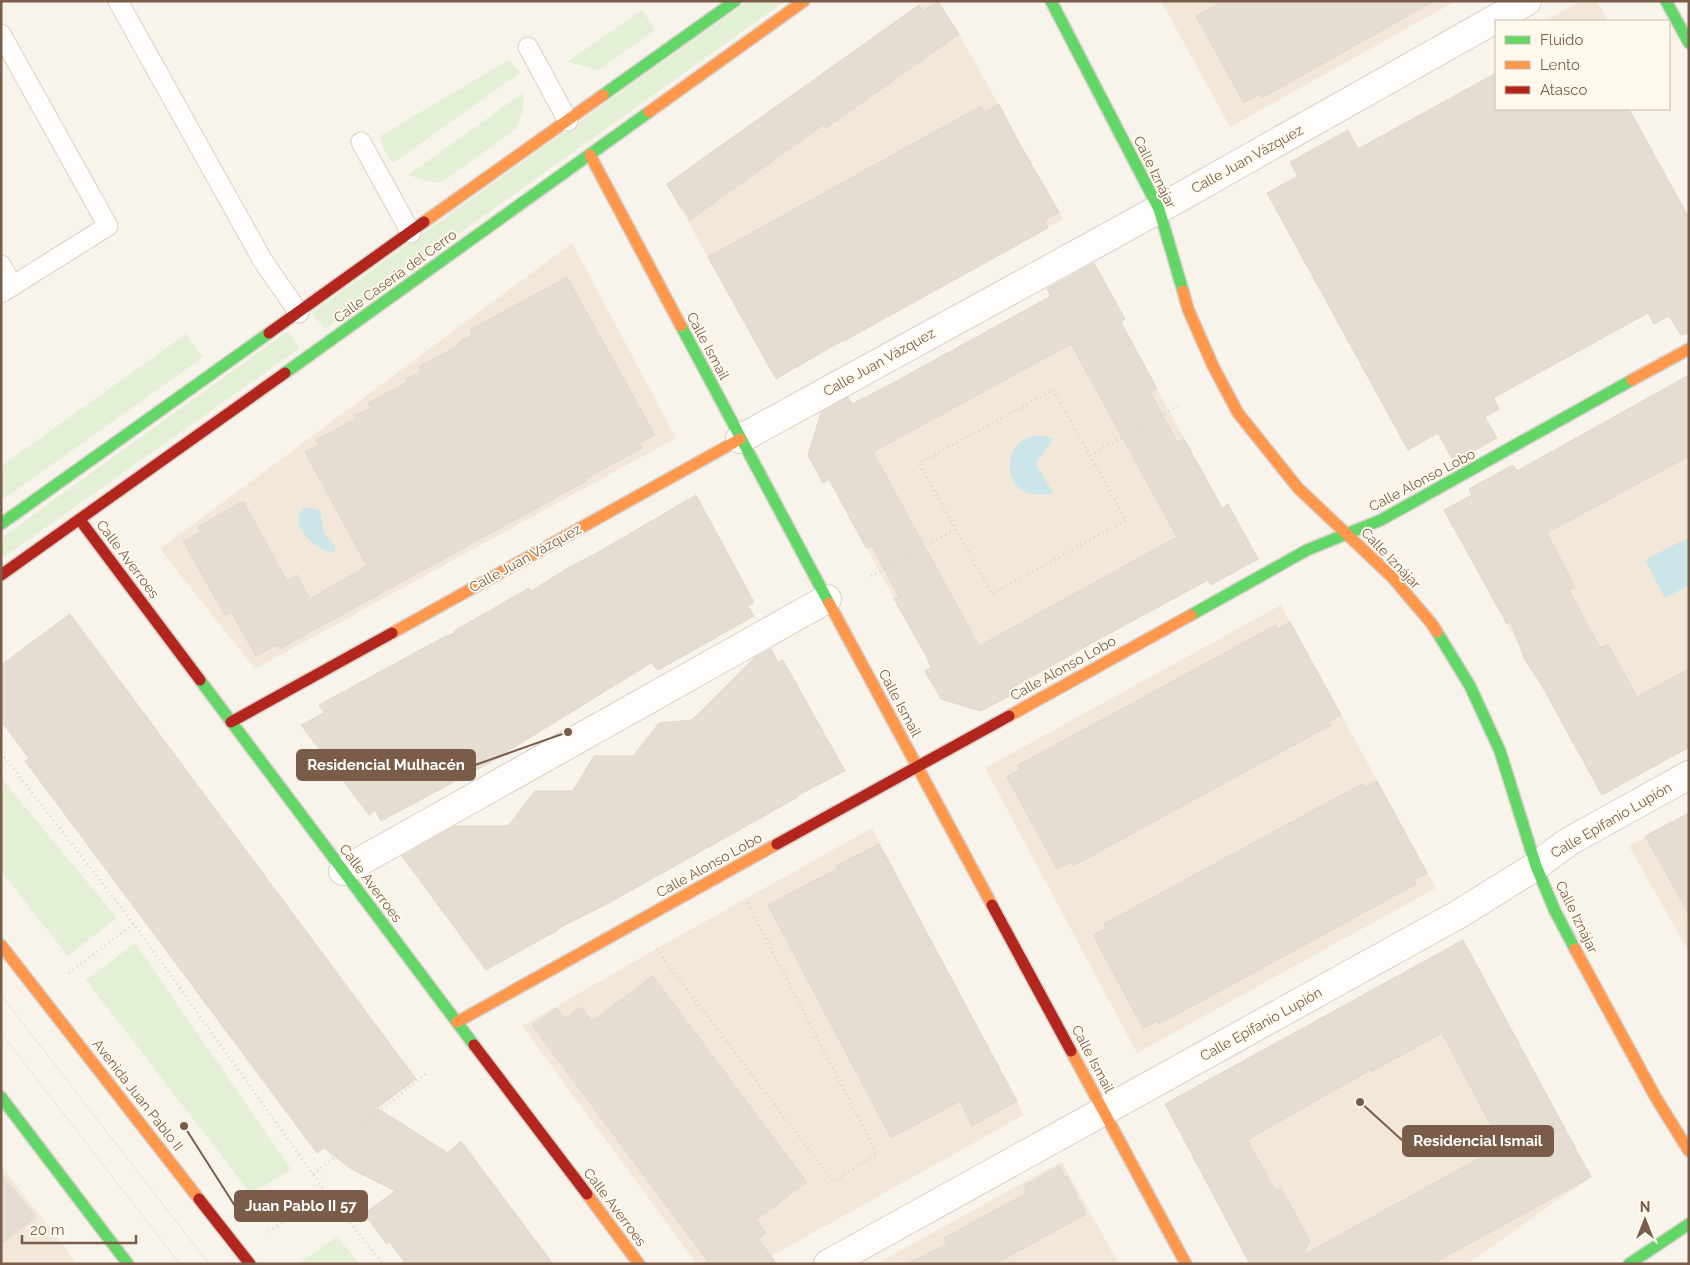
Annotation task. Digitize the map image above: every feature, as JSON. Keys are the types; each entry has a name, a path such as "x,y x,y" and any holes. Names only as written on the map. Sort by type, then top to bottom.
{"street":[{"name":"Calle Casería del Cerro","path":"1,524 734,1"},
{"name":"Calle Casería del Cerro","path":"1,575 804,1"},
{"name":"Calle Iznájar","path":"1051,1 1158,209 1188,309 1213,366 1238,413 1298,488 1392,577 1432,624 1470,686 1500,751 1536,866 1555,911 1656,1098 1689,1151"},
{"name":"Calle Juan Vázquez","path":"231,722 1158,209 1527,1"},
{"path":"1666,1 1689,42"},
{"name":"Calle Ismail","path":"590,155 740,439 1186,1264"},
{"name":"Calle Alonso Lobo","path":"456,1022 1307,550 1381,520 1689,349"},
{"name":"Calle Averroes","path":"80,520 639,1264"},
{"path":"343,871 827,600"},
{"name":"Calle Epifanio Lupión","path":"828,1264 1459,914 1536,866 1568,842 1689,775"},
{"name":"Avenida Juan Pablo II","path":"1,945 250,1264"},
{"path":"1,1097 128,1264"},
{"path":"1629,1264 1689,1224"}],"lane":[{"path":"118,1 263,261 299,313"},
{"path":"1,34 108,226 7,290 1,265"},
{"path":"528,48 568,121"},
{"path":"361,142 411,233"}],"path":[{"path":"1053,390 1090,455 1126,520 992,594 919,463 1053,390"},
{"path":"1090,455 1178,406"},
{"path":"871,576 956,529"},
{"path":"1,753 134,924 325,1191 383,1264"},
{"path":"651,943 833,1181 877,1154 742,892"},
{"path":"69,972 134,924"},
{"path":"313,1174 334,1158 369,1119 428,1072"},
{"path":"269,1232 325,1191"}],"shaded area":[{"path":"924,1 937,1 959,34 1063,219 776,379 667,184"},
{"path":"1161,1 1456,1 1230,127"},
{"path":"1581,1 1597,1 1607,20 1547,20"},
{"path":"572,243 676,438 255,669 160,549"},
{"path":"1094,263 1125,319 1120,322 1222,507 1228,504 1258,559 1211,585 1207,580 1046,668 1008,690 1011,695 981,711 941,699 925,671 931,667 906,620 829,480 823,483 808,455 820,414 849,398 853,405 1041,302 1051,296 1047,289"},
{"path":"1689,377 1689,748 1602,795 1444,510"},
{"path":"1281,605 1436,888 1137,1053 985,768"},
{"path":"1689,813 1689,952 1629,846"},
{"path":"872,828 1024,1115 757,1264 697,1264 522,1026"},
{"path":"1463,940 1591,1177 1467,1264 1250,1264 1165,1104"},
{"path":"1061,1161 1119,1264 876,1264 1057,1164"},
{"path":"1,1166 45,1222 77,1264 1,1264"}],"green space":[{"path":"748,1 785,1 325,329 312,313"},
{"path":"642,10 655,30 599,70 567,62"},
{"path":"509,60 520,73 393,163 385,151 380,136"},
{"path":"524,92 523,109 517,128 441,183 408,175"},
{"path":"288,331 300,348 1,559 1,538"},
{"path":"186,334 203,357 1,501 1,466"},
{"path":"1,778 117,918 68,956 1,871"},
{"path":"135,943 291,1169 251,1194 86,980"},
{"path":"337,1237 360,1264 303,1264 301,1262"}],"water":[{"path":"1033,436 1046,436 1053,439 1036,464 1053,493 1035,494 1025,492 1019,488 1011,476 1010,462 1015,448 1020,442"},
{"path":"306,507 320,511 324,534 335,546 335,552 320,548 305,535 298,520 300,513"},
{"path":"1689,537 1689,585 1665,598 1645,560"}],"building":[{"path":"1223,1 1434,1 1262,98 1260,94 1244,103 1196,16"},
{"path":"938,2 959,34 826,128 823,125 690,220 667,184 919,5 923,11"},
{"path":"1495,74 1495,110 1630,110 1689,218 1689,333 1681,335 1669,316 1654,324 1648,313 1493,398 1499,409 1485,417 1497,438 1454,462 1438,433 1408,450 1267,193 1298,176 1290,162 1348,130 1358,149"},
{"path":"999,104 1016,138 1059,212 1044,221 1048,228 844,341 844,339 776,379 708,257 981,106 985,113"},
{"path":"1094,263 1125,319 1121,322 1157,389 1150,392 1177,442 1184,439 1222,508 1228,504 1258,559 1211,585 1208,580 1103,637 1008,690 1011,695 981,711 941,699 925,671 931,667 927,657 894,599 899,597 872,546 866,548 829,479 823,483 808,455 821,413 848,397 852,404 891,384 1051,296 1047,289","holes":["1071,344 1177,537 979,646 873,452"]},
{"path":"567,277 655,435 639,443 642,448 585,479 586,481 279,649 276,645 256,656 231,612 225,615 183,541 201,532 198,527 243,501 287,581 297,575 310,599 367,566 305,452 319,445 316,440 357,418 355,415 370,408 368,403 408,382 406,379 421,371 419,367 459,345 458,343 472,335 470,330"},
{"path":"1689,375 1689,456 1547,533 1575,587 1569,590 1600,648 1608,644 1637,697 1689,669 1689,747 1602,795 1541,684 1525,660 1511,622 1507,624 1444,510 1472,495 1469,489 1513,465 1517,471"},
{"path":"696,495 754,602 748,606 754,616 658,670 651,663 500,756 502,756 381,821 375,810 369,815 301,725 324,713 319,705 442,638 455,633 454,631 529,588 531,591"},
{"path":"70,614 416,1079 377,1108 448,1153 461,1141 553,1264 406,1264 389,1241 387,1244 364,1214 395,1191 350,1168 324,1148 317,1153 25,761 29,758 1,721 1,665"},
{"path":"1290,622 1341,715 1328,722 1331,725 1073,866 1071,862 1057,869 1007,777 1020,769 1018,765 1276,625 1278,629"},
{"path":"771,649 778,662 783,660 845,771 798,795 798,797 486,970 402,856 455,826 508,826 535,791 573,791 594,756 633,756 659,723 692,720 754,658"},
{"path":"1377,781 1427,873 1414,880 1416,884 1255,972 1159,1024 1157,1021 1143,1028 1093,935 1106,928 1104,924 1319,807 1362,784 1364,788"},
{"path":"1689,813 1689,914 1645,836"},
{"path":"879,844 1017,1101 972,1126 960,1101 891,1138 768,905 837,869 836,866"},
{"path":"1463,940 1591,1177 1432,1264 1250,1264 1165,1104","holes":["1442,1033 1502,1146 1303,1255 1310,1241 1281,1188 1276,1191 1247,1140 1372,1069 1371,1072"]},
{"path":"653,976 807,1182 756,1220 766,1233 758,1239 777,1264 710,1264 532,1025 557,1008 565,1019 581,1007 592,1021"},
{"path":"1059,1166 1065,1177 1067,1176 1086,1214 995,1264 907,1264 947,1244 944,1238 1027,1193 1024,1186"},
{"path":"1,1174 36,1217 1,1244"}],"tram line":[{"path":"1,995 209,1264"},
{"path":"1,1033 180,1264"}],"traffic: fast":[{"path":"603,95 735,1"},
{"path":"1051,1 1159,209 1183,291"},
{"path":"1666,1 1689,43"},
{"path":"285,373 649,112"},
{"path":"681,326 829,603"},
{"path":"1,524 269,333"},
{"path":"1191,615 1307,550 1381,520 1632,380"},
{"path":"1437,632 1470,686 1500,751 1536,866 1555,911 1575,949"},
{"path":"200,680 474,1045"},
{"path":"1,1097 128,1264"},
{"path":"1629,1264 1689,1224"}],"traffic: slow":[{"path":"649,112 804,1"},
{"path":"424,222 603,95"},
{"path":"590,155 681,326"},
{"path":"1183,291 1188,309 1213,366 1238,413 1298,488 1392,577 1437,632"},
{"path":"1632,380 1689,349"},
{"path":"392,633 740,439"},
{"path":"829,603 992,905"},
{"path":"1009,716 1191,615"},
{"path":"457,1022 777,844"},
{"path":"1,945 199,1199"},
{"path":"1575,949 1656,1098 1689,1151"},
{"path":"1071,1051 1186,1264"},
{"path":"587,1194 639,1264"}],"traffic: jam":[{"path":"269,333 424,222"},
{"path":"1,575 285,373"},
{"path":"80,520 200,680"},
{"path":"231,722 392,633"},
{"path":"777,844 1009,716"},
{"path":"992,905 1071,1051"},
{"path":"474,1045 587,1194"},
{"path":"199,1199 250,1264"}],"place":[{"name":"Residencial Mulhacén","path":"568,732"},
{"name":"Residencial Ismail","path":"1360,1102"},
{"name":"Juan Pablo II 57","path":"184,1126"}]}
